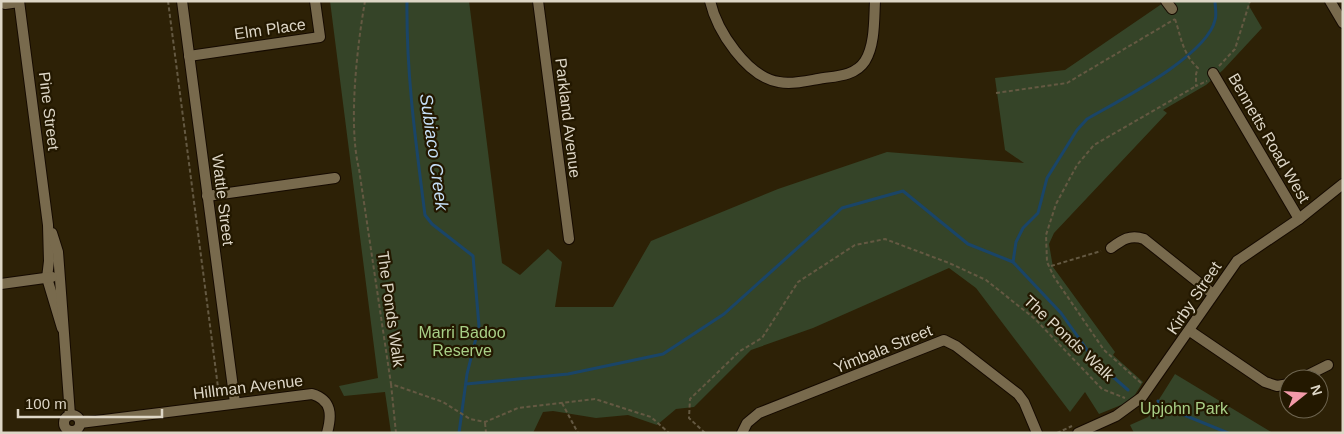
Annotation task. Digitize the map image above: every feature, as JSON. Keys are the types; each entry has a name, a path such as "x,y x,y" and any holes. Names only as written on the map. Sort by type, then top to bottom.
{"street":[{"name":"Wattle Street","path":"182,1 235,404"},
{"name":"Parkland Avenue","path":"538,1 569,239"},
{"path":"710,1 720,29 748,64 763,77 786,83 842,75 862,65 871,45 875,1"},
{"path":"1330,1 1343,23"},
{"path":"5,4 19,2"},
{"name":"Pine Street","path":"19,2 48,225 49,261 62,328 70,415"},
{"name":"Elm Place","path":"189,56 320,37 314,2"},
{"name":"Bennetts Road West","path":"1213,73 1298,219"},
{"path":"207,196 334,178"},
{"name":"Kirby Street","path":"1078,433 1116,416 1134,404 1152,385 1237,261 1298,219 1343,184"},
{"path":"1111,248 1125,238 1138,237 1144,239 1213,294"},
{"path":"1,284 52,277"},
{"path":"1190,331 1265,382 1279,385"},
{"name":"Yimbala Street","path":"742,433 747,423 759,413 944,340 956,346 1018,394 1024,402 1037,433"},
{"path":"1320,369 1328,365"},
{"name":"Hillman Avenue","path":"80,423 306,394 318,396 325,400 331,411 327,433"},
{"path":"70,415 76,416 80,423 76,430 71,432 64,424 64,419 70,415"}],"path":[{"name":"Wattle Street","path":"168,1 219,395"},
{"name":"The Ponds Walk","path":"365,1 358,37 354,148 359,169 391,384 396,388 423,394 443,402 470,419 485,422"},
{"name":"The Ponds Walk","path":"1137,389 1142,385 1104,350 1054,277 1047,262 1045,250 1046,235 1056,204 1077,165 1094,145 1210,79 1235,48 1250,1"},
{"path":"996,93 1068,83 1171,10 1182,44 1191,63 1198,68 1196,86"},
{"name":"The Ponds Walk","path":"705,433 689,418 690,399 740,351 762,338 798,282 855,245 884,239 950,263 986,280 1036,319 1102,389 1127,399"},
{"path":"1050,267 1111,248"},
{"path":"391,384 396,433"},
{"path":"486,433 485,422 518,408 595,399 651,417 669,433"},
{"path":"562,403 578,433"}],"green space":[{"name":"Marri Badoo Reserve","path":"330,1 469,1 502,263 520,275 548,249 562,262 555,307 613,307 651,241 778,189 887,152 1024,163 1005,150 995,78 1065,70 1166,1 1251,1 1249,6 1262,28 1223,70 1206,85 1163,110 1167,113 1054,233 1049,244 1053,267 1115,352 1113,355 1143,382 1131,401 1099,414 1085,392 1070,412 976,288 949,268 813,328 751,350 694,407 676,409 657,425 628,415 596,418 553,411 543,412 533,433 391,433 385,392 344,396 339,386 378,378"},
{"name":"Upjohn Park","path":"1175,374 1273,433 1134,433 1130,425 1148,417"}],"waterway":[{"name":"Subiaco Creek","path":"407,1 410,82 425,215 432,224 473,256 479,326 467,374 459,433"},
{"path":"466,384 568,374 663,354 724,314 842,208 903,191 968,244 1013,262 1016,242 1023,228 1038,213 1047,178 1077,130 1087,119 1160,76 1196,48 1208,34 1215,20 1215,1"},
{"path":"1013,262 1061,313 1095,361 1128,390"},
{"path":"1158,401 1162,406 1228,433"},
{"path":"1162,406 1163,416"}]}
